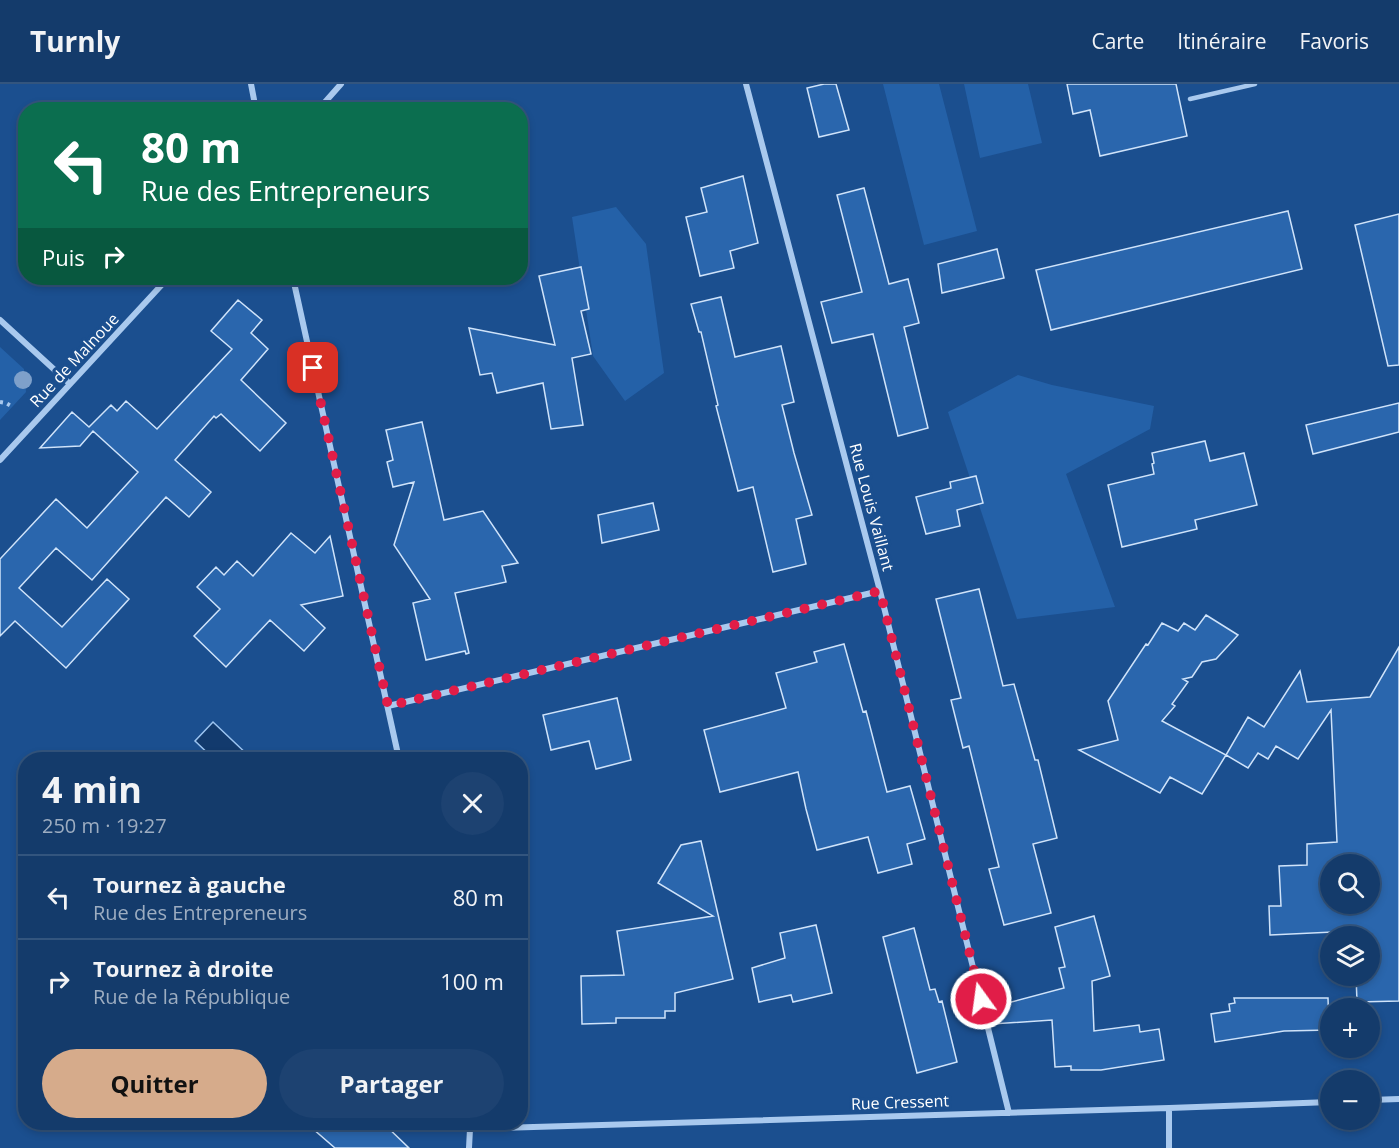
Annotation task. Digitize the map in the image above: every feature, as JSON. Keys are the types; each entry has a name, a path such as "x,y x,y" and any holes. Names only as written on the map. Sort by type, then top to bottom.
{"street":[{"path":"250,84 254,102"},
{"path":"325,102 341,84"},
{"name":"Rue Louis Vaillant","path":"746,84 880,591 1009,1113"},
{"name":"Rue de Malnoue","path":"0,460 162,285"},
{"path":"295,285 398,752"},
{"path":"0,320 70,384"},
{"path":"388,706 880,591"},
{"path":"1380,1100 1399,1099"},
{"name":"Rue Cressent","path":"528,1124 1009,1113 1320,1102"},
{"path":"1168,1148 1169,1108"},
{"path":"469,1148 470,1130"}],"lane":[{"path":"1190,99 1255,84"}],"path":[{"path":"0,402 13,406"}],"shaded area":[{"path":"883,84 939,84 977,231 924,245"},
{"path":"964,84 1028,84 1042,143 980,158"},
{"path":"616,207 646,244 664,373 625,401 593,356 572,217"},
{"path":"0,347 24,369 26,392 0,420"},
{"path":"1018,375 1052,385 1154,406 1150,429 1066,474 1115,607 1017,619 948,412"},
{"path":"213,722 245,752 207,752 195,741"}],"building":[{"path":"836,84 849,130 819,137 807,88"},
{"path":"1067,84 1176,84 1187,136 1100,156 1090,110 1073,114"},
{"path":"743,176 758,243 730,251 734,268 700,276 686,217 707,212 701,188"},
{"path":"864,188 889,284 908,279 919,323 904,327 928,428 898,436 873,334 832,343 821,302 862,292 837,195"},
{"path":"1288,211 1302,269 1051,330 1036,270"},
{"path":"1399,214 1399,365 1388,366 1355,225"},
{"path":"997,249 1004,278 942,293 938,264"},
{"path":"581,267 589,309 581,311 591,354 572,358 583,425 551,429 543,383 497,393 492,373 480,375 469,328 555,345 539,276"},
{"path":"721,297 735,357 781,346 794,402 782,405 812,515 796,519 806,564 773,572 753,487 738,491 716,406 718,405 701,332 699,332 691,304"},
{"path":"238,300 262,320 251,333 268,349 241,380 286,423 260,451 221,414 216,418 214,416 175,460 211,492 189,517 166,497 92,580 56,548 19,588 62,627 107,579 129,599 66,668 15,621 0,636 0,559 56,499 87,528 138,472 93,431 80,446 40,448 72,412 89,427 111,405 117,411 126,401 157,429 232,349 211,331"},
{"path":"1399,403 1399,432 1313,454 1306,425"},
{"path":"422,422 444,520 483,511 518,563 502,566 506,582 455,593 469,653 466,654 465,651 426,660 413,603 430,599 394,545 414,482 393,487 387,462 393,460 386,430"},
{"path":"1205,441 1210,461 1244,453 1257,505 1195,520 1197,529 1122,547 1108,485 1154,474 1152,453"},
{"path":"976,476 983,503 957,510 960,526 926,534 916,497 951,488 950,482"},
{"path":"653,503 659,530 602,543 598,515"},
{"path":"291,533 315,553 330,536 343,596 301,605 325,628 304,651 270,620 226,667 194,636 220,609 197,587 216,567 224,575 237,561 253,576"},
{"path":"979,589 1003,686 1014,684 1035,760 1038,760 1057,838 1033,844 1051,913 1004,925 989,869 999,867 969,746 963,748 951,700 961,698 936,599"},
{"path":"1206,615 1238,635 1216,659 1202,662 1192,677 1183,679 1188,682 1172,704 1175,706 1162,721 1226,755 1202,794 1170,777 1160,793 1079,750 1118,740 1108,701 1162,623 1178,631 1184,623 1195,630"},
{"path":"844,644 863,712 866,711 887,792 910,786 925,839 907,844 912,864 878,873 868,837 817,850 798,772 720,792 704,730 786,708 776,673 817,662 814,652"},
{"path":"1399,647 1399,1001 1380,1001 1380,998 1357,998 1356,986 1380,986 1380,926 1320,926 1320,933 1270,935 1269,906 1281,906 1279,866 1307,865 1307,844 1337,842 1331,710 1298,759 1276,746 1268,759 1258,753 1248,768 1226,755 1248,717 1264,727 1300,671 1307,702 1370,697"},
{"path":"617,698 631,760 596,769 589,741 551,750 543,715"},
{"path":"701,841 733,979 675,993 675,1011 665,1011 665,1018 616,1018 616,1023 582,1024 581,976 624,975 617,931 713,916 658,883 681,845"},
{"path":"1094,916 1110,976 1092,981 1094,1031 1139,1025 1140,1032 1159,1029 1164,1060 1101,1070 1071,1070 1071,1066 1055,1067 1052,1020 992,1024 989,1008 1064,988 1059,968 1065,967 1055,927"},
{"path":"816,925 832,993 793,1002 791,995 759,1002 752,968 785,958 780,933"},
{"path":"914,928 930,990 935,989 939,1002 942,1001 957,1062 917,1073 883,937"},
{"path":"1234,998 1320,998 1320,1030 1284,1031 1215,1042 1211,1014 1230,1011 1229,1004 1235,1003"},
{"path":"314,1130 390,1130 409,1148 335,1148"}],"route":[{"path":"313,368 388,706 880,591 981,999"}]}
